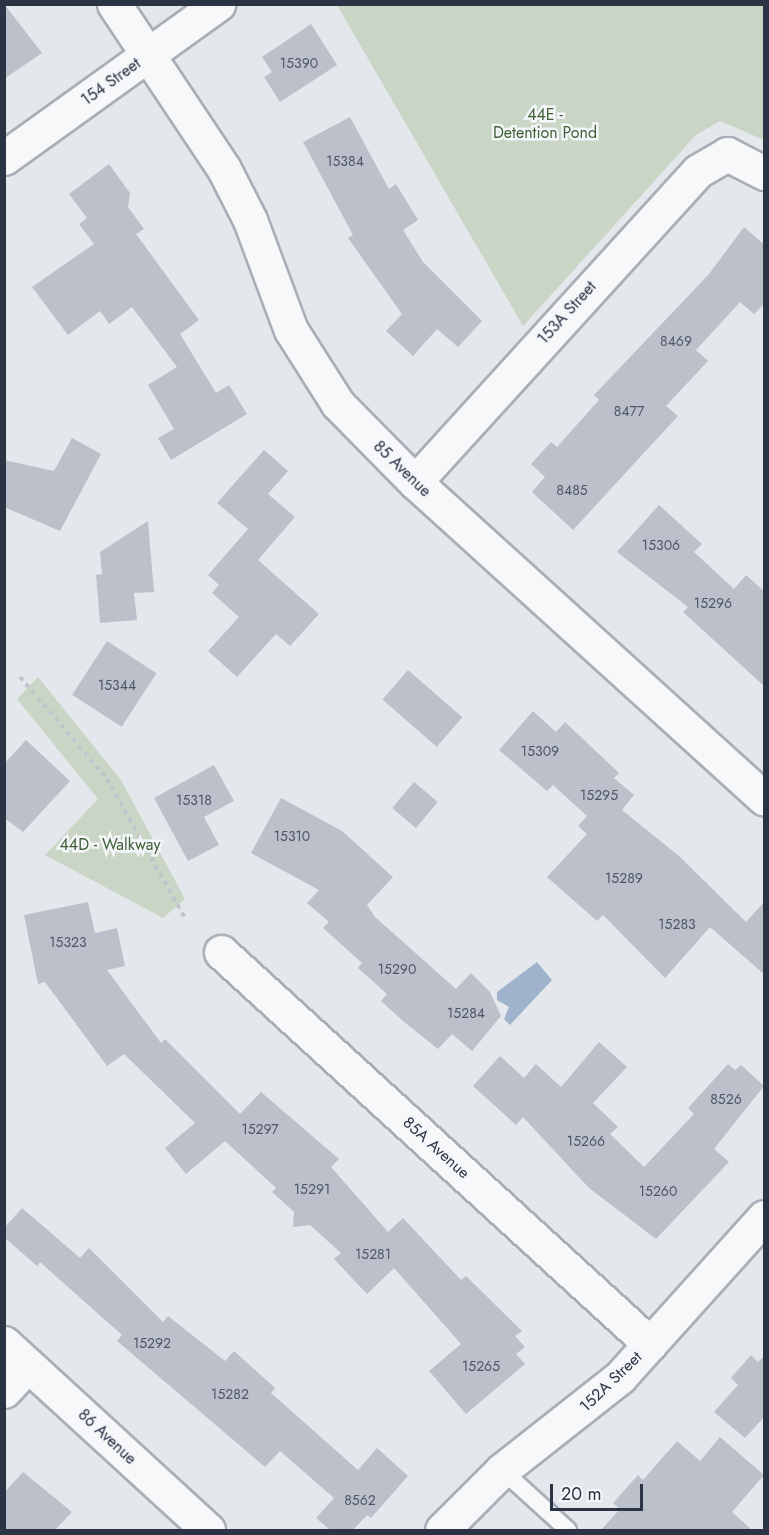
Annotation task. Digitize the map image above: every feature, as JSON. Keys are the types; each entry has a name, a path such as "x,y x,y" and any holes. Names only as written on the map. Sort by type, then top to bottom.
{"street":[{"name":"85 Avenue","path":"114,4 150,54 237,192 291,330 313,369 355,423 414,482 765,799"},
{"name":"154 Street","path":"4,158 218,4"},
{"name":"153A Street","path":"414,482 689,179 727,154 765,173"},
{"name":"85A Avenue","path":"220,952 650,1344"},
{"name":"152A Street","path":"442,1530 502,1470 598,1398 765,1217"},
{"path":"4,1391 16,1354"},
{"name":"86 Avenue","path":"16,1354 208,1530"}],"lane":[{"path":"502,1470 567,1530"}],"path":[{"path":"21,677 107,779 185,918"}],"green space":[{"name":"44E - Detention Pond","path":"337,5 764,5 764,140 720,121 696,135 523,326"},
{"name":"44D - Walkway","path":"38,677 121,780 185,899 163,918 45,855 98,799 17,699"}],"water":[{"path":"537,962 552,980 510,1025 504,1019 509,1007 497,1000 497,992"}],"building":[{"path":"4,4 42,53 4,79"},
{"path":"311,24 337,65 280,102 264,77 272,72 262,57"},
{"path":"350,117 389,189 396,184 418,220 403,230 423,262 482,321 458,347 437,329 413,356 386,331 402,314 348,238 353,235 303,142"},
{"path":"109,164 130,193 128,207 144,229 136,234 199,320 180,334 216,393 229,385 247,414 171,460 158,438 174,429 148,385 177,367 132,307 109,324 100,311 68,335 32,287 94,244 79,224 87,218 69,194"},
{"path":"744,227 765,245 765,303 754,314 740,302 696,350 708,361 666,406 678,416 573,530 532,492 545,477 531,464 551,442 557,447 599,400 594,395 709,274"},
{"path":"72,438 101,454 60,531 4,507 4,460 54,471"},
{"path":"264,450 288,471 268,494 295,517 258,560 319,614 290,646 276,634 237,677 208,651 239,617 212,593 219,585 208,575 248,529 217,503"},
{"path":"659,505 702,544 694,552 734,589 746,575 765,592 765,687 683,612 688,607 617,552"},
{"path":"148,521 154,592 134,593 137,620 100,623 96,575 102,574 100,552"},
{"path":"107,641 156,673 122,727 72,695"},
{"path":"408,670 462,717 437,747 382,699"},
{"path":"533,711 556,732 565,722 619,773 614,778 634,795 622,810 679,856 746,922 765,901 765,975 710,927 665,978 603,915 597,921 547,877 587,834 578,826 587,816 553,785 547,791 499,750"},
{"path":"26,740 70,781 23,832 4,818 4,764"},
{"path":"214,765 234,801 204,817 219,845 188,861 154,798"},
{"path":"414,782 438,802 416,828 392,808"},
{"path":"281,798 342,831 393,877 367,905 375,917 456,989 471,973 490,992 501,1016 472,1051 452,1034 438,1049 403,1021 381,1001 387,994 358,968 362,963 323,928 329,922 307,903 319,890 251,853"},
{"path":"88,902 95,933 117,928 125,966 107,970 161,1043 165,1039 240,1114 261,1092 339,1159 331,1167 388,1232 403,1218 461,1280 466,1276 522,1331 515,1336 525,1347 516,1354 525,1364 466,1414 429,1371 461,1344 394,1268 367,1294 334,1259 341,1253 310,1225 293,1227 294,1212 272,1192 276,1188 225,1141 186,1174 165,1148 195,1123 124,1054 107,1066 45,982 38,984 24,915"},
{"path":"599,1042 627,1067 593,1103 618,1127 610,1134 644,1167 694,1114 688,1108 728,1064 735,1070 741,1065 764,1086 714,1149 729,1162 656,1239 589,1188 523,1117 516,1125 473,1086 500,1056 524,1078 536,1064 561,1087"},
{"path":"22,1208 80,1258 89,1248 163,1322 168,1316 225,1361 234,1351 275,1388 271,1393 358,1470 377,1448 408,1476 371,1518 367,1515 353,1530 330,1530 316,1518 334,1498 280,1451 265,1467 117,1341 122,1335 40,1262 37,1266 4,1237 4,1228"},
{"path":"751,1355 758,1362 765,1355 765,1416 745,1438 714,1412 738,1385 731,1378"},
{"path":"720,1437 764,1475 732,1512 752,1530 601,1530 620,1509 613,1503 638,1475 643,1480 677,1441 700,1461"},
{"path":"23,1472 72,1512 55,1530 4,1530 4,1493"}]}
